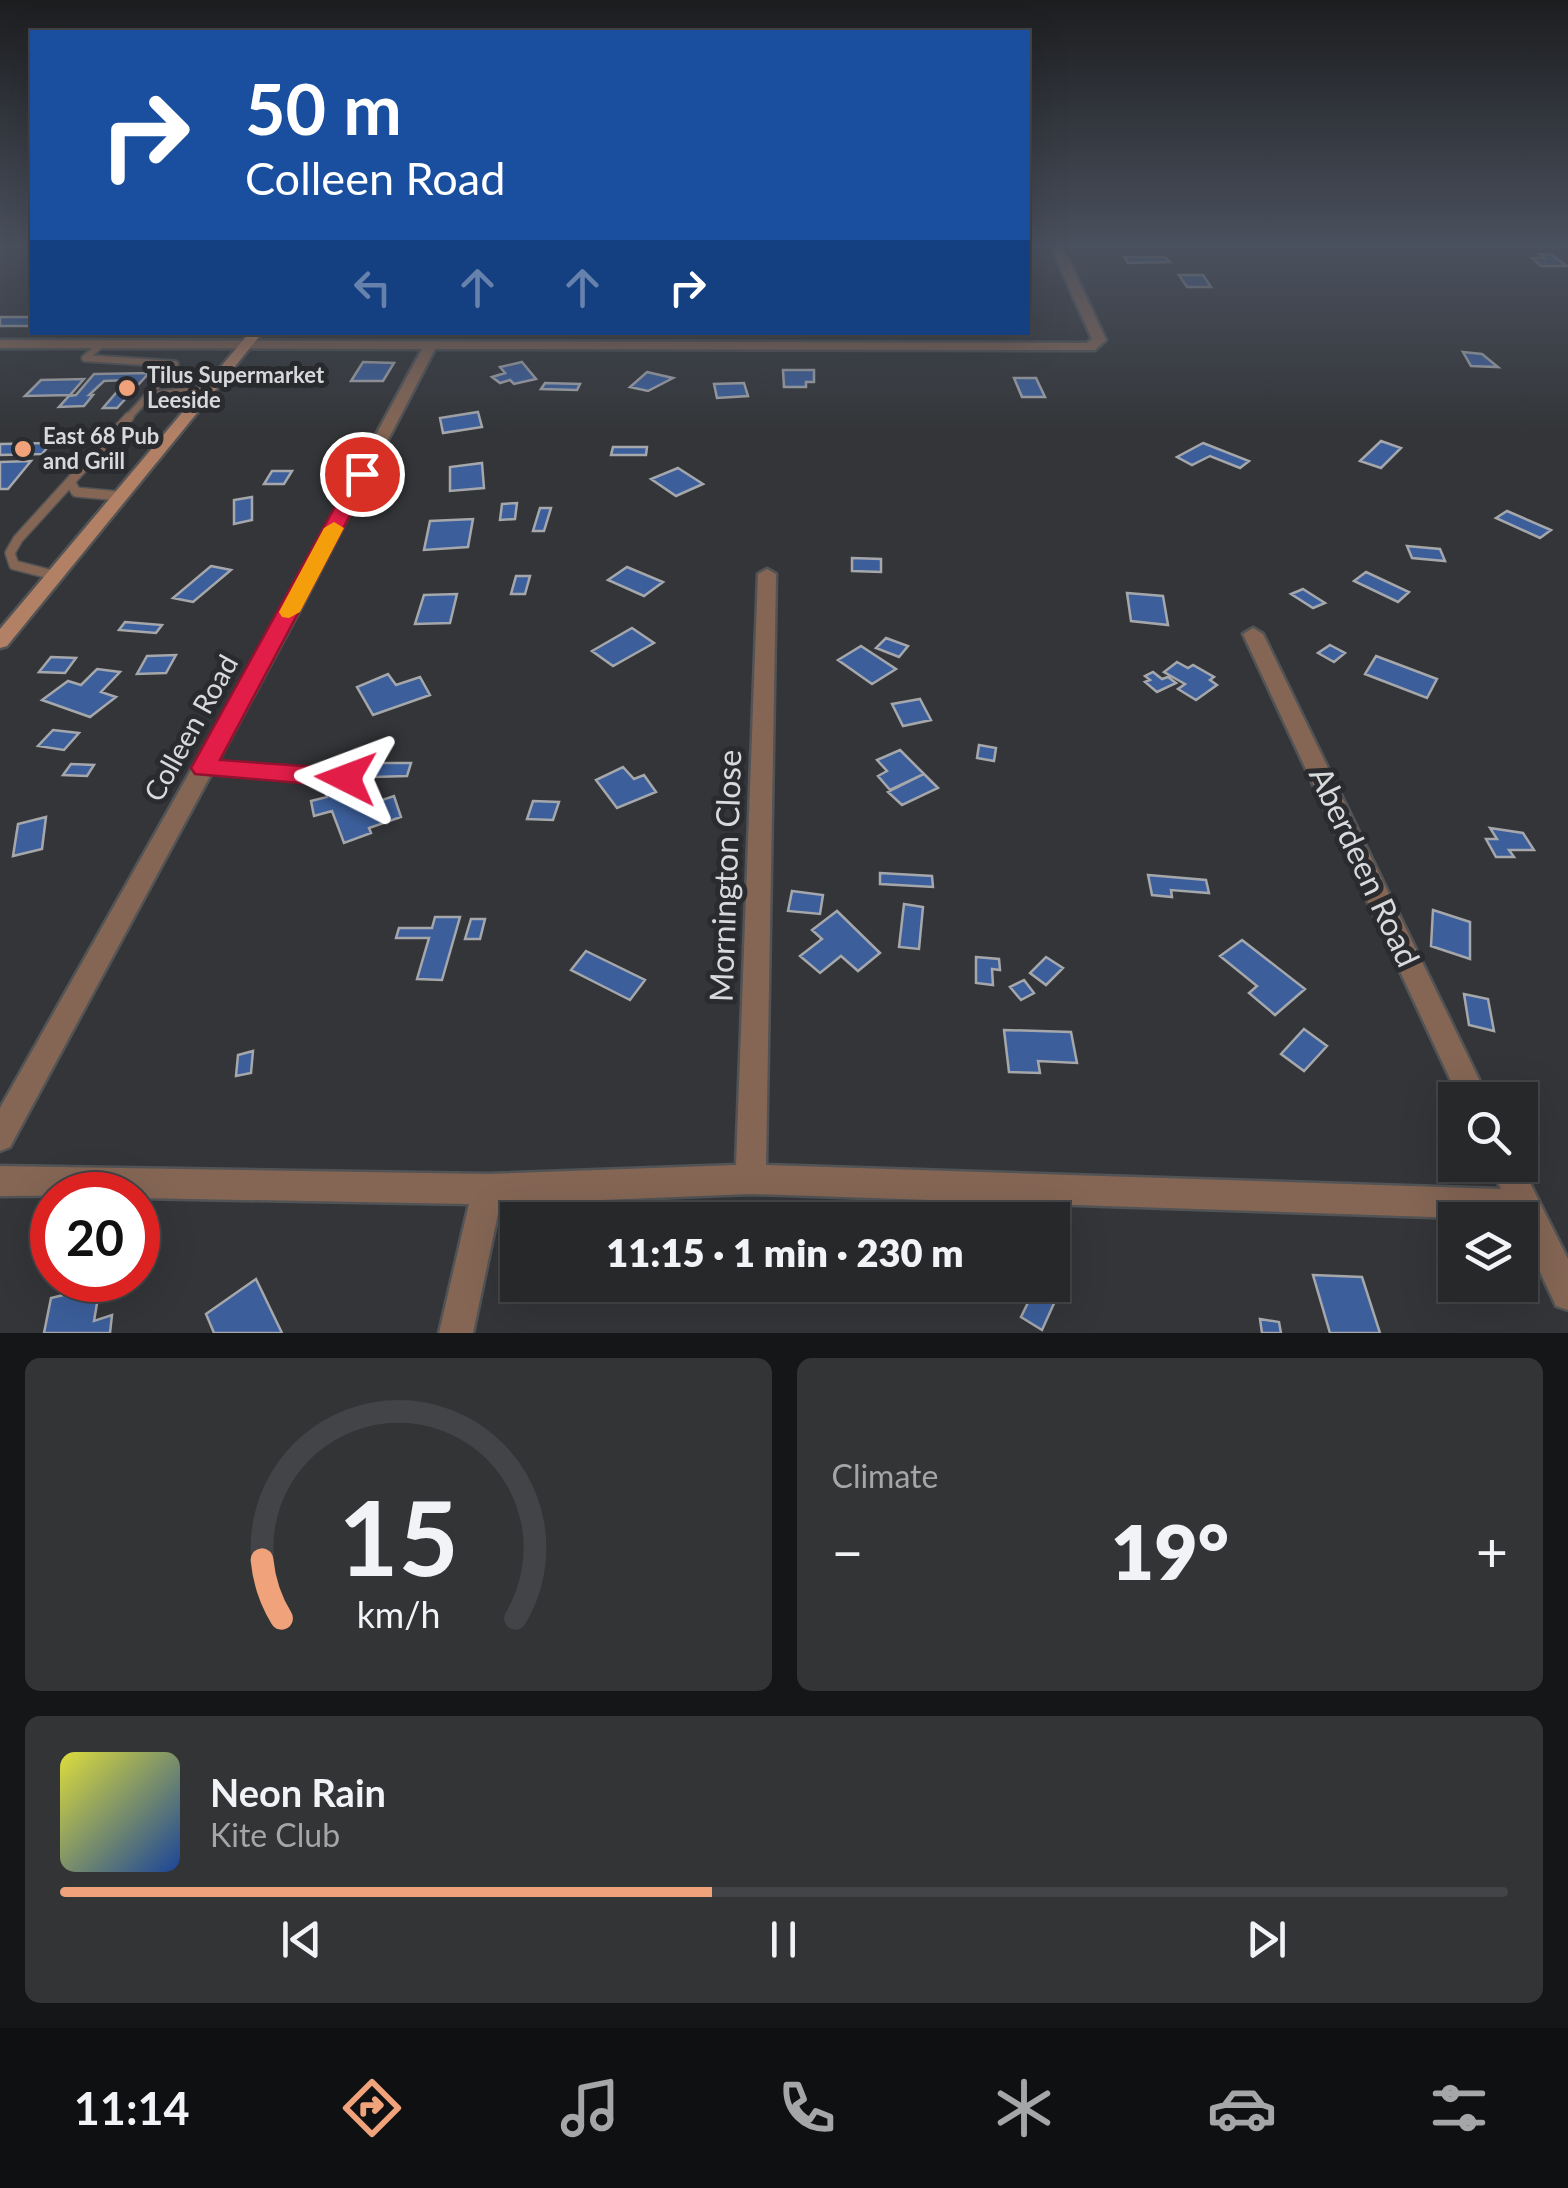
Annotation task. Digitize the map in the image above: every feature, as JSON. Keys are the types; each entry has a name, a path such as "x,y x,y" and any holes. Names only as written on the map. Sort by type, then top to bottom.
{"main road":[{"path":"0,642 252,339"}],"street":[{"path":"0,344 252,339 430,346 718,340 1090,347 1099,340 1084,307"},
{"name":"Colleen Road","path":"0,1137 430,346"},
{"name":"Mornington Close","path":"751,1179 767,574"},
{"name":"Aberdeen Road","path":"1253,634 1465,1082"},
{"path":"0,1181 488,1189 751,1179 1438,1203"},
{"path":"456,1333 488,1189"},
{"path":"1538,1233 1568,1294"}],"lane":[{"path":"53,576 14,564 10,553 176,364 84,358 102,344"},
{"path":"150,395 208,390"},
{"path":"70,483 76,492 119,496"},
{"path":"204,768 346,778"}],"building":[{"path":"0,317 30,317 28,326 0,326"},
{"path":"1463,352 1482,354 1498,367 1471,366"},
{"path":"363,362 394,363 383,381 351,381"},
{"path":"522,362 536,379 514,384 510,380 500,383 492,377 505,373 500,367"},
{"path":"783,370 814,370 814,382 806,382 806,387 784,387"},
{"path":"647,372 673,378 648,391 630,387"},
{"name":"Tilus Supermarket Leeside","path":"149,373 117,408 103,408 127,380 104,381 84,406 59,407 94,374"},
{"path":"1014,378 1036,378 1045,397 1022,397"},
{"path":"84,379 70,395 25,396 41,380"},
{"path":"545,383 580,384 577,390 541,389"},
{"path":"744,383 748,396 717,398 714,384"},
{"path":"478,412 482,427 443,433 440,418"},
{"path":"1381,441 1401,448 1381,468 1360,461"},
{"name":"East 68 Pub and Grill","path":"51,443 42,454 0,455 0,444"},
{"path":"1203,443 1249,461 1240,468 1210,456 1192,465 1177,457"},
{"path":"613,447 647,447 646,455 611,455"},
{"path":"31,461 8,489 0,489 0,462"},
{"path":"482,463 484,488 450,491 450,467"},
{"path":"678,468 703,484 676,496 651,479"},
{"path":"272,471 292,471 284,484 264,484"},
{"path":"252,497 252,520 234,524 234,500"},
{"path":"517,503 515,519 500,520 502,504"},
{"path":"540,508 551,508 544,531 533,531"},
{"path":"1507,511 1551,530 1540,538 1496,518"},
{"path":"473,519 468,547 424,550 430,521"},
{"path":"1407,546 1440,549 1445,561 1412,558"},
{"path":"852,558 881,559 881,572 852,571"},
{"path":"211,566 231,570 193,602 173,598"},
{"path":"627,567 663,582 644,596 608,580"},
{"path":"1366,572 1409,592 1398,602 1354,581"},
{"path":"516,576 530,576 525,594 511,594"},
{"path":"1303,589 1325,603 1313,608 1291,594"},
{"path":"1127,593 1163,596 1168,625 1131,621"},
{"path":"457,594 450,623 415,624 424,595"},
{"path":"125,622 162,625 156,633 119,630"},
{"path":"632,628 654,643 613,666 592,651"},
{"path":"886,638 908,646 899,657 876,648"},
{"path":"1330,645 1345,653 1334,662 1318,653"},
{"path":"861,646 896,669 872,684 838,660"},
{"path":"176,655 166,673 137,674 147,656"},
{"path":"1376,656 1437,679 1427,698 1365,674"},
{"path":"51,657 76,658 65,673 39,672"},
{"path":"1177,662 1188,668 1193,665 1214,677 1210,680 1217,685 1196,700 1178,689 1185,684 1164,672"},
{"path":"97,669 120,672 101,692 116,697 90,717 42,700 68,681 81,685"},
{"path":"1153,672 1176,683 1157,692 1145,682 1150,680 1145,676"},
{"path":"388,674 396,685 420,677 430,695 373,715 357,687"},
{"path":"920,699 931,720 903,726 892,704"},
{"path":"53,730 79,733 64,750 38,746"},
{"path":"979,745 996,748 994,761 977,758"},
{"path":"900,750 924,774 890,790 878,776 887,771 877,760"},
{"path":"377,763 411,763 407,776 373,777"},
{"path":"71,764 94,765 87,776 63,775"},
{"path":"623,767 634,779 644,775 656,792 617,808 596,780"},
{"path":"924,774 938,788 902,805 888,792"},
{"path":"350,780 361,807 394,796 401,817 369,828 371,833 344,843 332,811 314,816 311,801 327,797 324,789"},
{"path":"533,801 559,802 553,820 527,819"},
{"path":"46,817 42,849 13,856 18,824"},
{"path":"1490,828 1523,833 1534,850 1509,850 1514,857 1496,857 1486,839 1497,839"},
{"path":"880,873 932,876 933,887 880,884"},
{"path":"1148,875 1206,880 1209,893 1171,890 1172,897 1152,895"},
{"path":"792,891 823,895 820,914 788,911"},
{"path":"904,904 923,907 919,949 899,947"},
{"path":"1433,910 1470,922 1470,959 1431,946"},
{"path":"837,911 880,953 858,971 841,956 820,973 800,956 822,939 812,930"},
{"path":"435,917 460,917 442,980 417,979 429,938 396,938 399,928 432,928"},
{"path":"471,919 485,919 480,939 465,939"},
{"path":"1242,940 1305,989 1275,1015 1249,993 1257,986 1220,956"},
{"path":"586,951 645,980 630,1000 571,970"},
{"path":"976,957 999,959 1000,970 992,969 993,985 976,983"},
{"path":"1046,957 1063,968 1046,985 1030,973"},
{"path":"1024,980 1034,993 1021,1000 1010,987"},
{"path":"1464,994 1488,999 1494,1031 1469,1025"},
{"path":"1304,1029 1327,1046 1304,1071 1281,1054"},
{"path":"1004,1030 1071,1032 1077,1063 1038,1061 1040,1073 1009,1072"},
{"path":"253,1051 251,1073 236,1076 238,1055"},
{"path":"1313,1275 1362,1277 1380,1333 1330,1333"},
{"path":"256,1279 282,1333 214,1333 206,1314"},
{"path":"50,1302 97,1302 94,1321 112,1315 110,1333 44,1333"},
{"path":"1028,1302 1055,1302 1042,1330 1021,1317"},
{"path":"1260,1319 1279,1322 1281,1333 1262,1333"}],"slow traffic":[{"path":"289,612 334,528"}],"place":[{"name":"Tilus Supermarket Leeside","path":"127,388"},
{"name":"East 68 Pub and Grill","path":"23,449"}],"route":[{"path":"346,778 204,768 362,474"}]}
